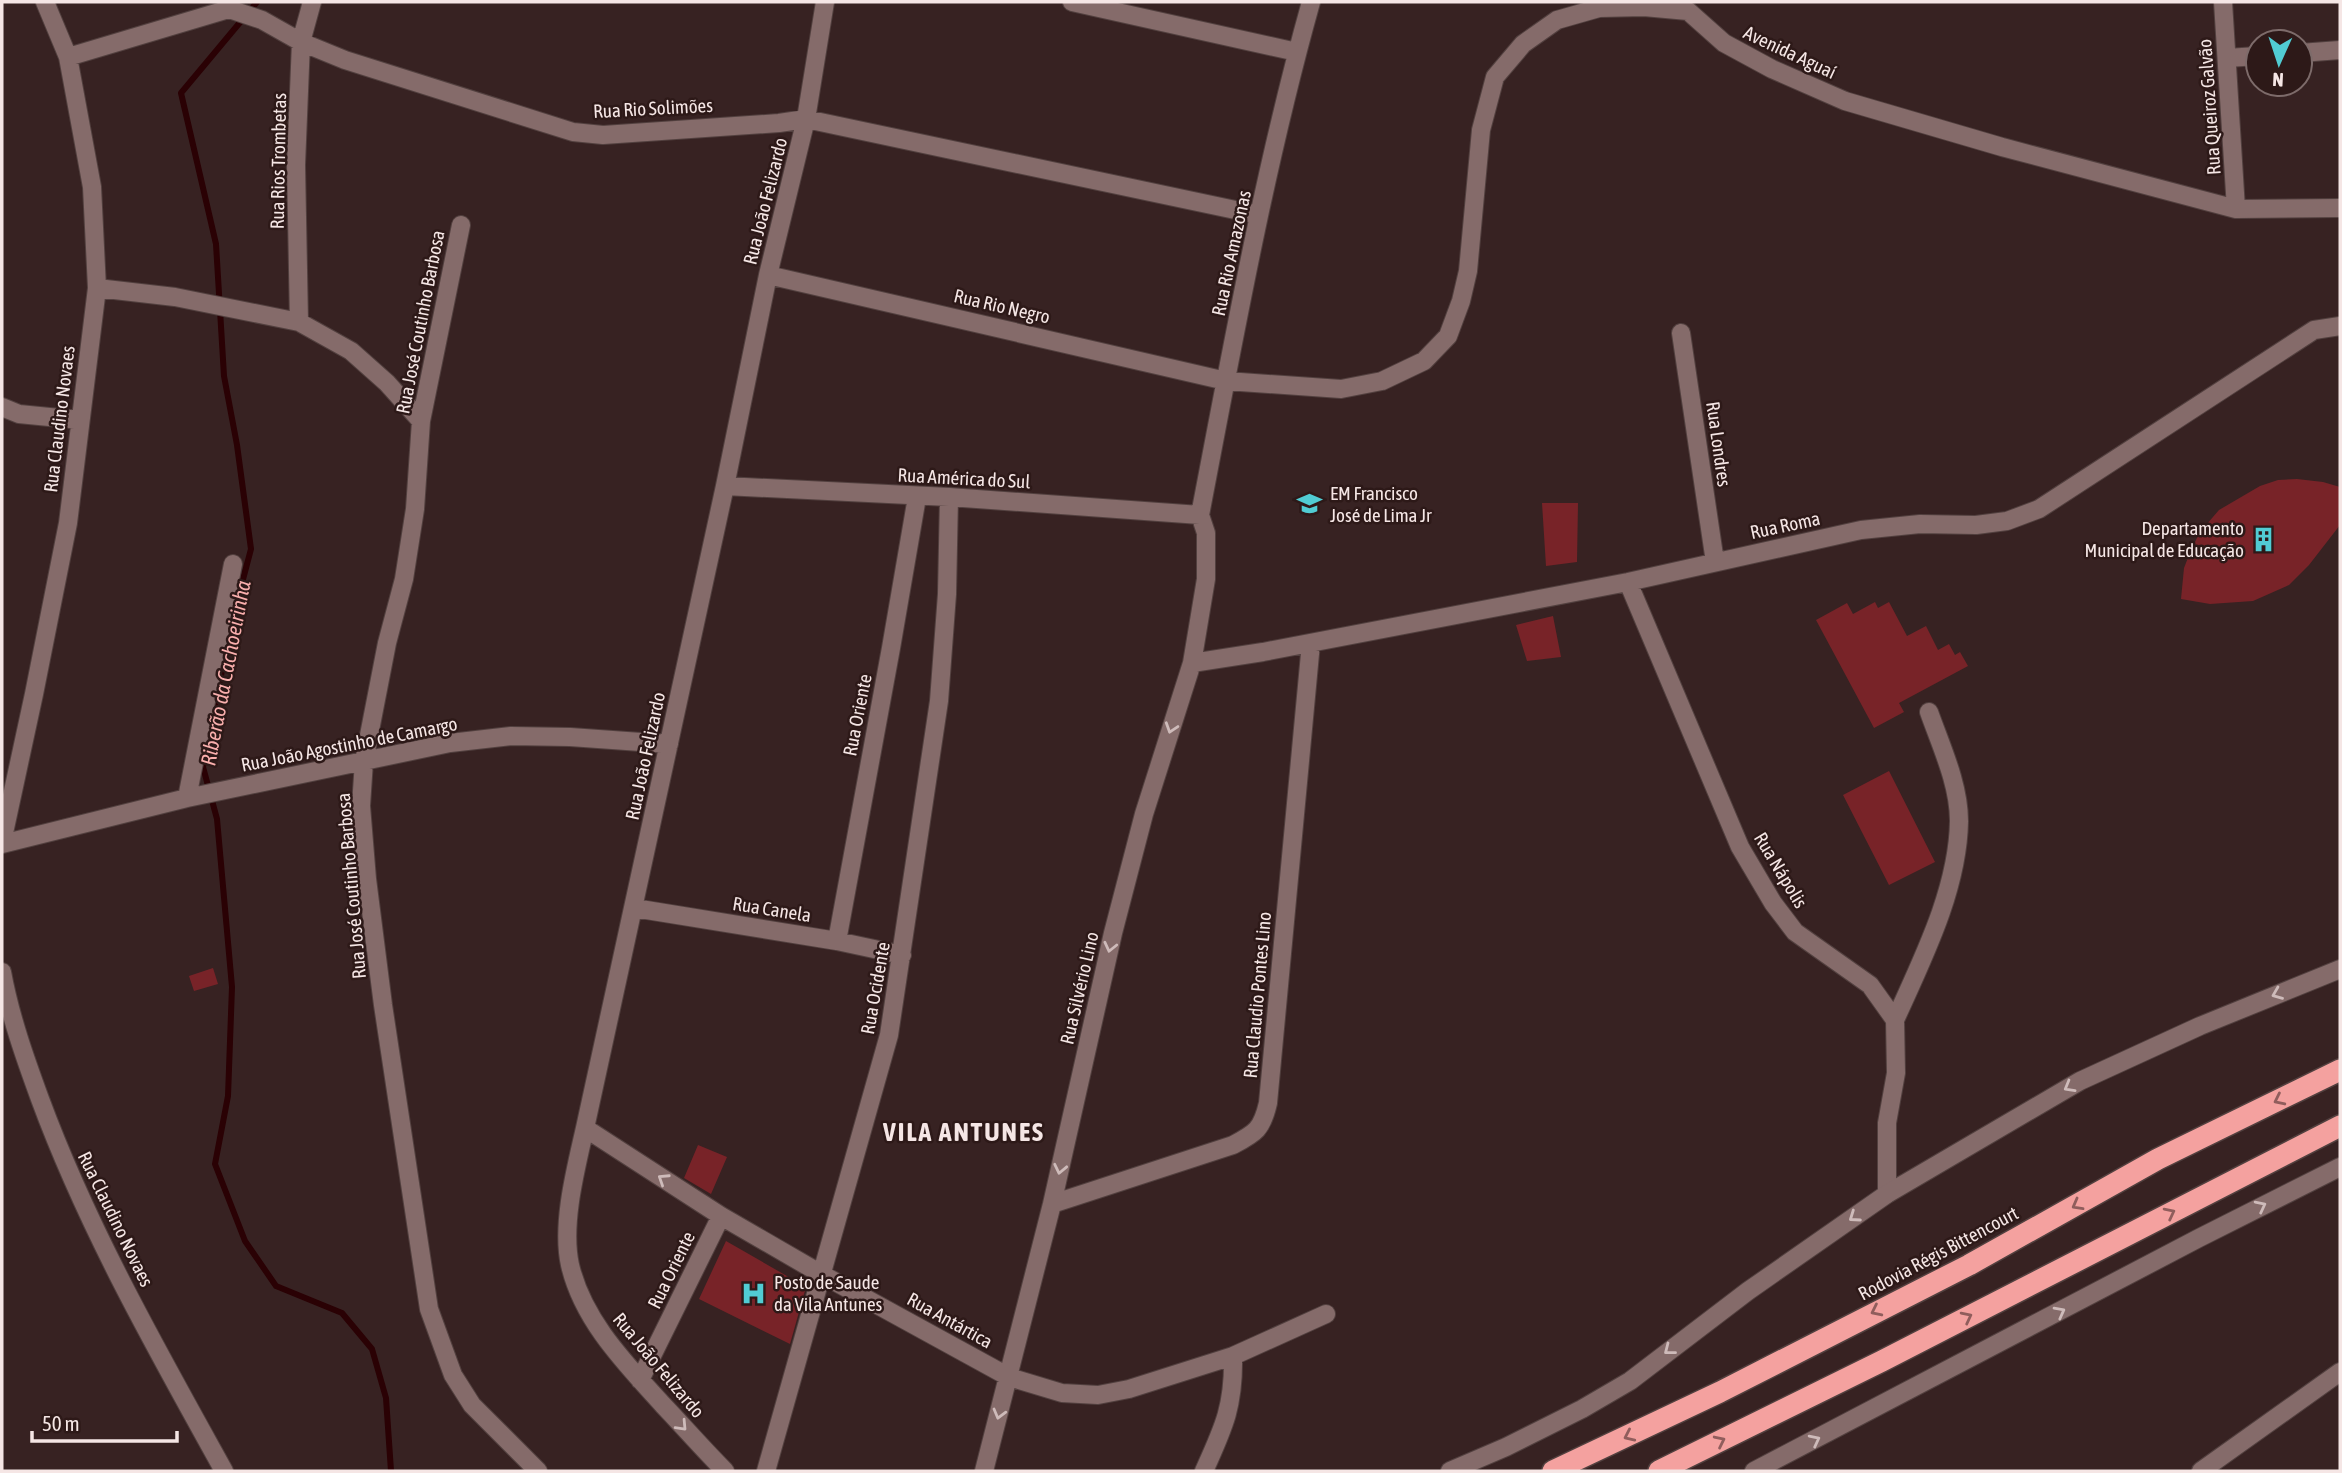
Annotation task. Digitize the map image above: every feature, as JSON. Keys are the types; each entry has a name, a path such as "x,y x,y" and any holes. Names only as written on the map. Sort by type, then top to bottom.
{"highway":[{"name":"Rodovia Régis Bittencourt","path":"1553,1471 1720,1392 1969,1265 2158,1159 2340,1070"},
{"path":"1659,1471 1882,1361 2340,1126"}],"street":[{"name":"Rua Claudino Novaes","path":"2,843 68,523 97,288 92,187 68,57 45,2"},
{"name":"Rua Rios Trombetas","path":"299,322 296,165 302,42 312,2"},
{"name":"Rua João Felizardo","path":"725,1471 603,1336 582,1299 570,1264 568,1228 575,1175 725,486 768,275 806,119 825,2"},
{"path":"1072,2 1297,52"},
{"name":"Rua Rio Amazonas","path":"1200,515 1259,215 1311,2"},
{"name":"Rua Queiroz Galvão","path":"2223,2 2236,209"},
{"name":"Avenida Aguaí","path":"1226,381 1341,389 1382,381 1424,361 1448,336 1461,301 1468,271 1481,130 1495,77 1523,44 1557,20 1599,8 1689,6 1724,43 1772,69 1845,100 2002,147 2236,209 2340,208"},
{"name":"Rua Rio Solimões","path":"68,57 226,7 262,20 302,42 345,60 573,132 603,135 806,119 1259,215"},
{"path":"2314,52 2340,50"},
{"path":"2227,58 2244,57"},
{"name":"Rua José Coutinho Barbosa","path":"461,225 421,421 415,509 404,579 387,643 364,761 360,806 367,879 429,1309 453,1374 472,1405 538,1471"},
{"name":"Rua Rio Negro","path":"768,275 1226,381"},
{"path":"97,288 175,298 299,322 351,351 387,383 421,421"},
{"name":"Rua Roma","path":"1192,663 1628,582 1861,530 1891,526 1976,525 2007,521 2039,509 2314,330 2340,326"},
{"name":"Rua Londres","path":"1681,333 1715,562"},
{"path":"2,407 19,414 80,420"},
{"name":"Rua América do Sul","path":"725,486 949,497 1200,515"},
{"name":"Rua Oriente","path":"836,941 917,496"},
{"name":"Rua Ocidente","path":"766,1471 889,1035 939,701 947,594 949,497"},
{"name":"Rua Silvério Lino","path":"984,1471 1052,1204 1123,894 1144,814 1192,663 1206,579 1206,533 1200,515"},
{"path":"193,797 233,564"},
{"name":"Rua Nápolis","path":"1628,582 1741,847 1773,903 1795,932 1870,985 1895,1020"},
{"name":"Rua Claudio Pontes Lino","path":"1052,1204 1233,1145 1255,1133 1264,1120 1311,643"},
{"path":"1887,1194 1887,1123 1896,1073 1895,1020 1942,912 1952,871 1959,820 1953,780 1929,712"},
{"name":"Rua João Agostinho de Camargo","path":"2,843 193,797 450,743 511,736 669,744"},
{"name":"Rua Canela","path":"634,908 836,941 902,955"},
{"path":"1450,1471 1582,1409 1630,1381 1748,1291 1887,1194 2080,1081 2200,1026 2340,968"},
{"name":"Rua Claudino Novaes","path":"2,972 21,1047 53,1134 89,1216 224,1471"},
{"name":"Rua Antártica","path":"585,1128 721,1216 823,1275 1009,1377 1062,1393 1098,1395 1129,1389 1233,1356 1326,1314"},
{"path":"1754,1471 2340,1167"},
{"name":"Rua Oriente","path":"640,1380 721,1216"},
{"path":"1204,1471 1228,1413 1233,1389 1233,1356"},
{"path":"2201,1471 2340,1372"}],"building":[{"name":"Departamento Municipal de Educação","path":"2297,479 2340,487 2340,525 2309,565 2289,585 2253,601 2210,604 2181,599 2184,568 2191,550 2200,532 2219,510 2260,486 2278,480"},
{"path":"1542,503 1578,503 1577,562 1546,566"},
{"path":"1875,602 1878,608 1889,602 1907,636 1926,626 1938,650 1949,644 1955,655 1960,652 1968,666 1899,703 1904,712 1874,728 1816,620 1847,603 1853,614"},
{"path":"1553,616 1561,657 1527,661 1516,625"},
{"path":"1889,771 1935,862 1889,885 1843,795"},
{"path":"213,968 218,984 194,991 189,976"},
{"path":"698,1145 727,1157 711,1194 684,1178"},
{"name":"Posto de Saude da Vila Antunes","path":"726,1241 806,1287 790,1344 699,1299"}],"waterway":[{"name":"Riberão da Cachoeirinha","path":"257,2 181,93 216,244 224,376 237,445 251,549 231,625 203,767 217,819 232,987 228,1096 215,1164 245,1241 276,1286 342,1313 372,1349 386,1398 391,1471"}],"place":[{"name":"EM Francisco José de Lima Jr","path":"1310,504"},
{"name":"Departamento Municipal de Educação","path":"2264,539"},
{"name":"Posto de Saude da Vila Antunes","path":"754,1293"}],"district":[{"name":"VILA ANTUNES","path":"964,1132"}]}
